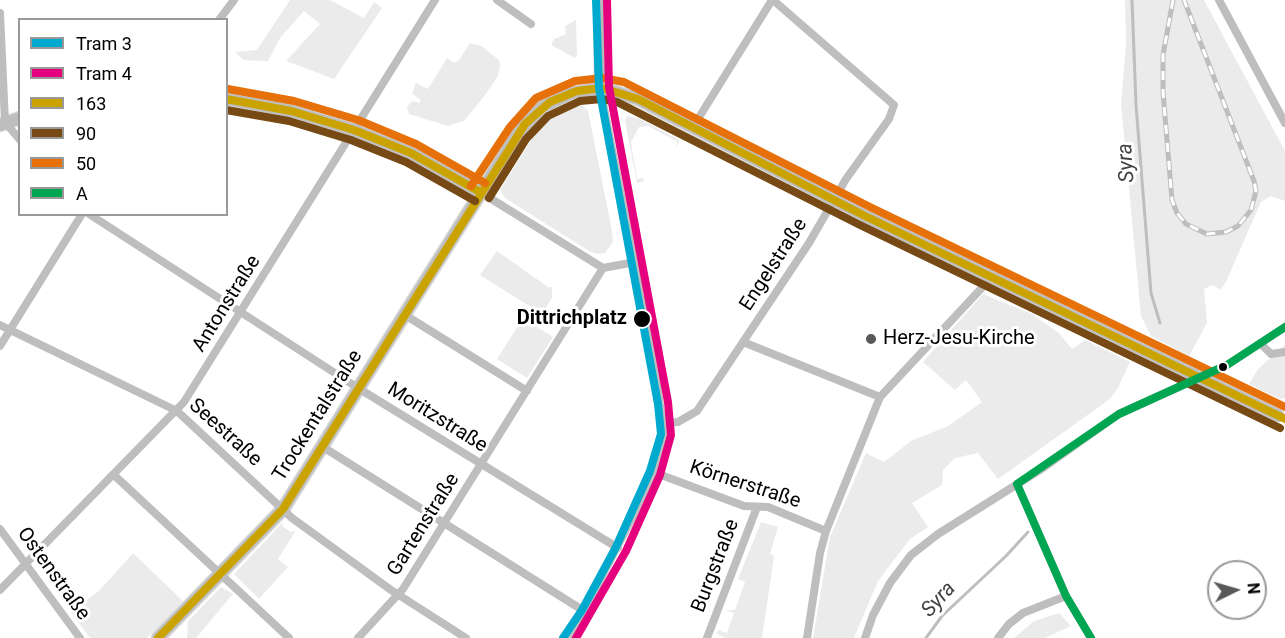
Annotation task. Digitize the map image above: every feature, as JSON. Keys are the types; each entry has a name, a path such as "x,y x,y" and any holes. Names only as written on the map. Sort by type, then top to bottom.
{"main road":[{"path":"228,99 291,111 354,130 411,153 480,192 518,133 542,107 572,93 600,88 632,96 834,200 1282,417"},
{"path":"3,124 18,119"},
{"name":"Trockentalstraße","path":"158,638 283,509 480,192"}],"street":[{"path":"220,18 234,0"},
{"name":"Antonstraße","path":"0,590 177,411 242,311 435,0"},
{"path":"497,0 531,24"},
{"path":"567,638 618,548 653,472 662,444 664,423 600,88 599,0"},
{"path":"693,127 773,0"},
{"name":"Engelstraße","path":"664,423 678,422 697,411 827,216 834,200 889,119 894,105 773,0"},
{"path":"1219,0 1285,123"},
{"path":"0,13 3,124 18,138"},
{"path":"480,192 603,268 635,262"},
{"path":"0,346 4,327 81,216"},
{"name":"Moritzstraße","path":"92,216 147,254 242,311 358,388 618,548"},
{"name":"Gartenstraße","path":"358,638 398,596 603,268"},
{"path":"807,638 820,553 826,531 880,397 992,277"},
{"path":"405,315 527,391"},
{"name":"Seestraße","path":"4,327 177,411 283,509 398,596 466,638"},
{"path":"865,638 877,607 911,555 943,530 1017,484 1119,414 1227,364 1285,327"},
{"path":"743,342 880,397"},
{"path":"1261,344 1271,354 1285,352"},
{"path":"323,447 584,611"},
{"name":"Körnerstraße","path":"653,472 744,506 768,507 826,531"},
{"path":"114,475 290,638"},
{"path":"1017,484 1066,596 1091,638"},
{"name":"Burgstraße","path":"706,638 757,507"},
{"name":"Ostenstraße","path":"0,529 80,638"},
{"path":"998,638 1009,624 1023,613 1066,596"}],"shaded area":[{"path":"290,0 330,0 364,18 374,2 382,8 334,79 286,61 320,24 304,11 280,38 268,61 243,60 235,52 257,50"},
{"path":"1125,0 1204,0 1285,151 1285,201 1271,196 1261,202 1226,282 1220,290 1213,285 1204,289 1207,323 1189,356 1151,336 1141,316 1121,104 1126,44"},
{"path":"576,20 577,55 575,58 551,45 554,39 566,34 565,26"},
{"path":"470,43 481,46 499,60 500,67 498,76 464,121 448,126 409,114 407,107 412,101 419,103 421,100 412,94 416,83 428,89 447,58 454,63 459,60"},
{"name":"Dittrichplatz","path":"582,105 588,111 612,231 613,242 605,253 596,254 589,251 505,198 500,190 546,120 559,112"},
{"path":"627,116 638,118 679,140 675,149 678,142 648,126 639,127 631,142 637,179 644,178 643,182 637,183 625,121"},
{"path":"497,251 548,287 552,287 552,298 542,314 480,275"},
{"path":"983,294 1032,314 1059,333 1072,349 1085,340 1130,362 1118,388 1110,399 998,479 978,453 955,458 943,470 942,485 912,503 928,527 910,539 878,581 854,638 813,638 830,537 866,453 884,462 911,441 948,426 982,402 966,380 955,390 923,362"},
{"path":"523,318 553,337 527,378 497,359"},
{"path":"1285,345 1285,398 1280,399 1249,384 1258,369"},
{"path":"283,522 282,526 291,532 296,530 278,559 288,567 259,599 234,574"},
{"path":"761,522 778,527 770,554 774,556 762,638 725,638 717,634 718,630 727,633 734,613 726,610 735,610 745,582 738,579"},
{"path":"133,553 184,602 147,638 90,638 71,612 100,590"},
{"path":"221,587 233,594 196,638 187,638 188,621"},
{"path":"1059,613 1071,626 1045,638 1014,638 1034,621"}],"waterway":[{"name":"Syra","path":"1132,0 1136,105 1151,293 1160,323"},
{"name":"Syra","path":"926,638 942,616 1028,532"}],"railway":[{"path":"1173,0 1163,55 1163,92 1172,200 1177,213 1186,224 1207,234 1226,232 1238,226 1251,210 1256,191 1184,0"}],"tram line":[{"name":"3","path":"563,638 582,610 616,547 650,471 661,434 658,404 599,88 596,0"},
{"name":"4","path":"576,638 626,551 660,475 671,435 668,402 609,87 607,0"}],"transit line":[{"name":"50","path":"471,186 510,127 536,98 575,81 602,78 624,82 870,207 1285,407"},
{"name":"163","path":"158,638 283,509 525,124 550,102 577,91 602,88 638,99 865,216 1285,419"},
{"name":"50","path":"228,89 294,101 358,120 416,144 485,183"},
{"name":"163","path":"228,99 291,111 354,130 411,153 480,192"},
{"name":"90","path":"489,198 526,139 548,116 580,101 602,99 617,102 860,225 1280,428"},
{"name":"90","path":"228,110 289,121 351,140 406,162 475,201"},
{"name":"A","path":"1091,638 1066,596 1017,484 1119,414 1227,365 1285,327"}],"place":[{"name":"Dittrichplatz","path":"642,319"},
{"name":"Herz-Jesu-Kirche","path":"871,339"}]}
